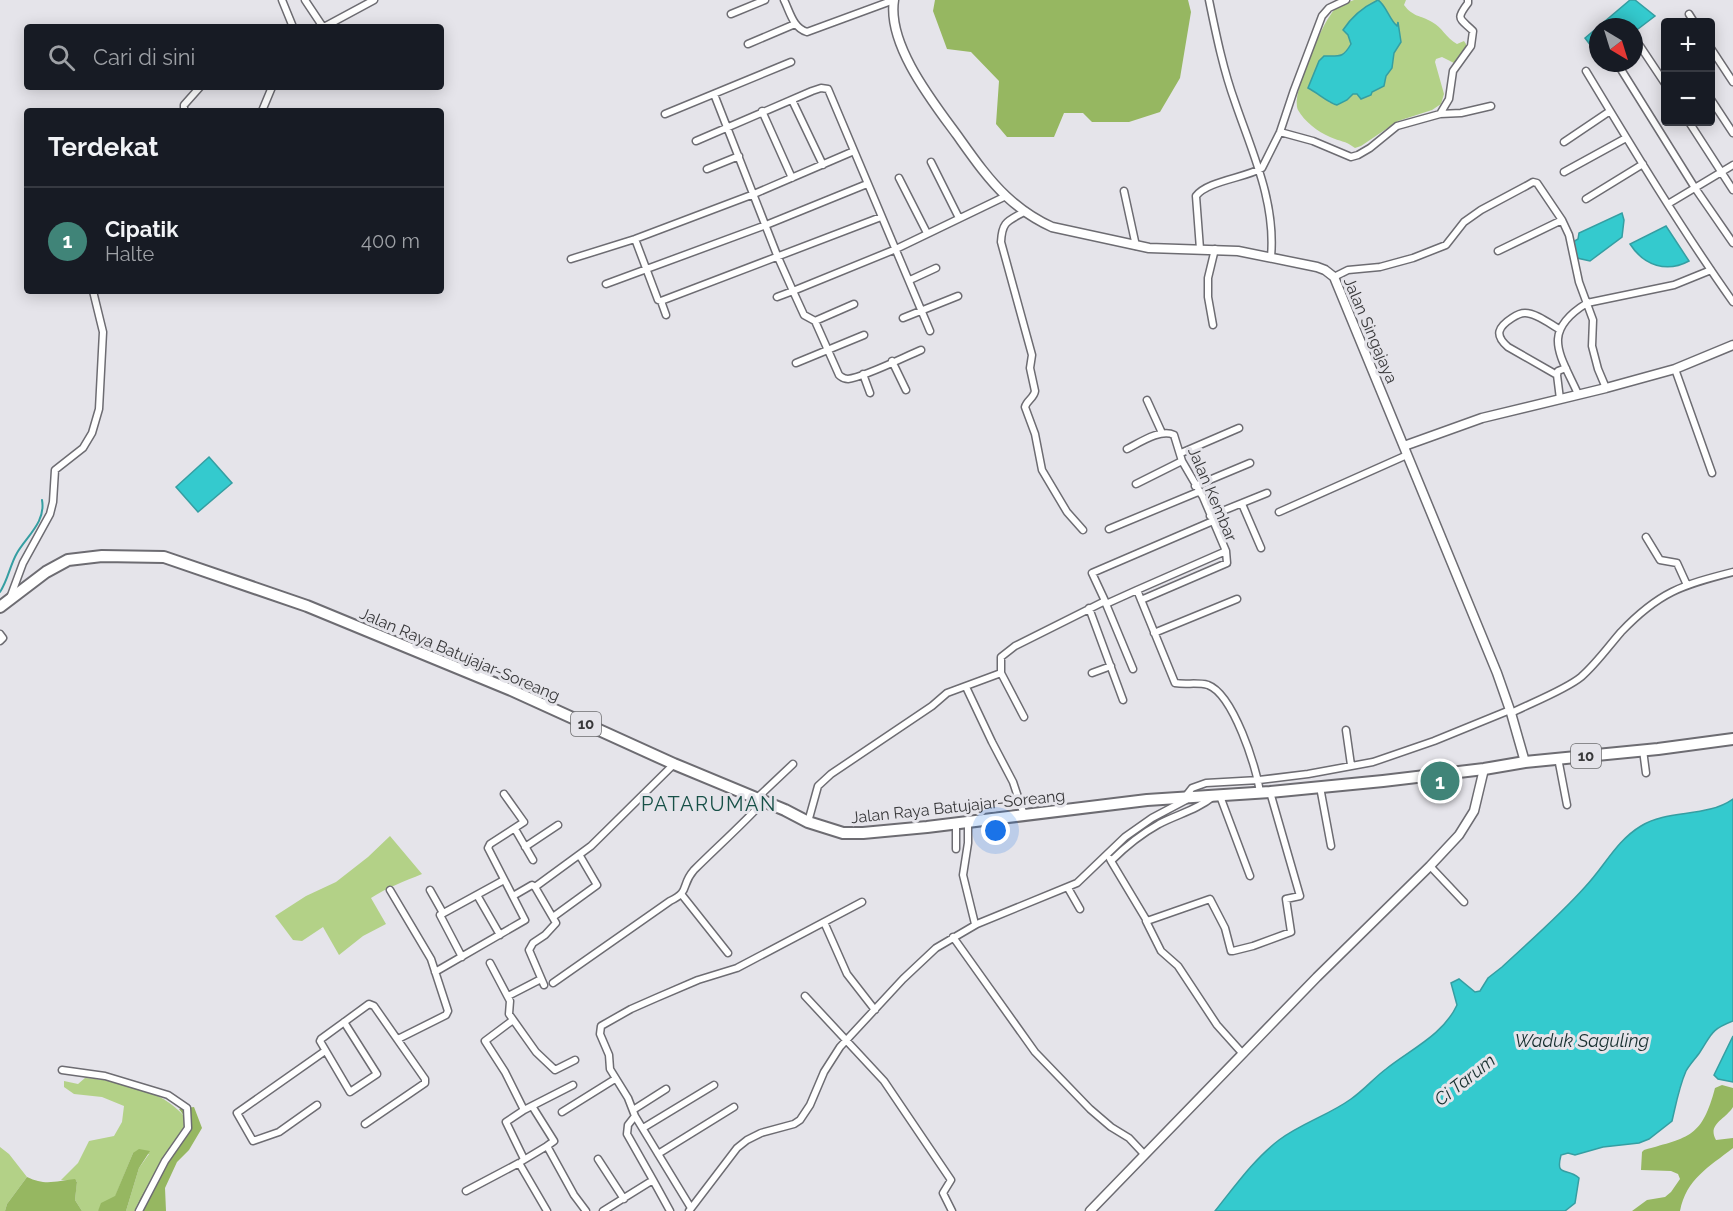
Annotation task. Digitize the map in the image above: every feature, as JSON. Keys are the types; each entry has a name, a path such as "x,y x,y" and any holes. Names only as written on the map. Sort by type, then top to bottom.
{"highway":[{"name":"Jalan Raya Batujajar-Soreang","path":"5,603 46,572 68,560 102,556 164,557 307,606 511,690 674,764 835,832 862,833 956,824 1115,803 1215,796 1262,787 1320,787 1484,770 1525,762 1733,739"}],"street":[{"path":"282,0 291,24"},
{"path":"304,0 322,24"},
{"path":"336,24 374,0"},
{"path":"731,14 765,0"},
{"path":"784,0 795,24 807,32 894,0"},
{"name":"Jalan Singajaya","path":"894,0 896,26 904,52 917,78 978,165 1024,212 1052,227 1136,246 1215,249 1271,257 1317,267 1334,277 1487,648 1511,712 1525,762"},
{"path":"1209,0 1217,40 1234,100 1260,170 1270,218 1271,257"},
{"path":"1200,249 1195,201 1199,193 1260,170 1280,132 1322,16 1329,8 1346,0"},
{"path":"1440,114 1449,99 1453,72 1472,46 1473,31 1461,22 1459,17 1468,3 1467,0"},
{"path":"1689,14 1692,18"},
{"path":"748,44 795,24"},
{"path":"1643,51 1661,79"},
{"path":"1715,55 1733,82"},
{"path":"665,114 791,62"},
{"path":"1586,71 1642,164 1733,302"},
{"path":"1623,72 1695,188 1733,243"},
{"path":"696,141 762,111 821,88 828,89 930,331"},
{"path":"184,108 197,90"},
{"path":"263,108 271,90"},
{"path":"714,94 793,291 804,315 815,321 842,378 863,374 921,350"},
{"path":"792,100 823,165"},
{"path":"1280,132 1313,141 1351,157 1370,148 1397,126 1440,114 1461,113 1491,106"},
{"path":"1715,106 1733,133"},
{"path":"762,111 792,178"},
{"path":"1564,142 1610,111"},
{"path":"1692,126 1733,190"},
{"path":"1564,172 1626,138"},
{"path":"571,259 754,195 854,151"},
{"path":"707,169 739,156"},
{"path":"931,162 959,218"},
{"path":"1586,199 1642,164"},
{"path":"1668,204 1733,165"},
{"path":"899,178 927,233"},
{"path":"1334,277 1348,270 1380,267 1413,258 1446,245 1464,222 1481,210 1533,182 1537,183 1562,220 1569,235 1579,282 1593,320 1592,346 1606,388"},
{"path":"606,284 766,225 867,184"},
{"path":"1124,191 1136,246"},
{"path":"777,297 896,249 1006,196"},
{"path":"1024,212 1006,221 1001,242 1032,355 1030,368 1035,392 1025,407 1035,434 1041,470 1067,512 1083,530"},
{"path":"661,301 881,217"},
{"path":"1498,251 1562,220"},
{"path":"635,238 658,300 661,301 666,315"},
{"path":"1213,325 1208,278 1215,249"},
{"path":"909,280 936,268"},
{"path":"1578,394 1558,351 1557,336 1575,311 1587,303 1674,285 1710,270"},
{"path":"5,603 23,563 50,514 55,470 82,448 99,409 103,332 94,294"},
{"path":"903,318 958,296"},
{"path":"815,321 854,304"},
{"path":"1557,375 1508,347 1502,342 1499,330 1501,324 1525,313 1560,329"},
{"path":"796,363 864,336"},
{"path":"1279,512 1471,421 1675,369 1733,345"},
{"path":"892,361 906,390"},
{"path":"1560,399 1557,375 1558,371 1566,368"},
{"path":"1675,369 1712,473"},
{"path":"863,374 870,393"},
{"path":"1126,449 1162,433 1147,400"},
{"path":"1136,484 1181,457 1239,428"},
{"name":"Jalan Kembar","path":"1001,673 1001,657 1007,651 1089,609 1226,551 1181,457 1174,435 1169,432 1162,433"},
{"path":"1109,529 1250,463"},
{"path":"1133,669 1092,573 1267,493"},
{"path":"1242,504 1261,549"},
{"path":"1646,537 1660,560 1677,563 1686,581"},
{"path":"1141,600 1227,563 1226,551"},
{"path":"1109,858 1138,826 1191,797 1192,788 1198,784 1262,787 1308,774 1373,762 1511,712 1581,677 1649,605 1686,581 1733,572"},
{"path":"1137,590 1175,683 1210,686 1234,713 1300,896 1286,899 1291,932 1233,951 1231,951 1225,928 1210,899 1167,916 1146,921"},
{"path":"1154,633 1238,599"},
{"path":"1089,609 1123,700"},
{"path":"0,634 3,638 0,641"},
{"path":"1092,673 1111,666"},
{"path":"808,822 818,786 831,774 932,706 947,693 1001,673 1024,717"},
{"path":"966,687 1013,782 1024,815"},
{"path":"1346,730 1351,765"},
{"path":"1643,750 1646,773"},
{"path":"1558,758 1567,805"},
{"path":"535,887 580,856 674,764"},
{"path":"553,983 670,901 682,896 685,882 694,871 735,833 760,800 793,764"},
{"path":"1090,1211 1459,835 1478,798 1484,770"},
{"path":"1320,787 1330,846"},
{"path":"435,972 525,920 488,845 524,822 504,794"},
{"path":"861,902 737,968 698,980 631,1008 601,1026 600,1034 609,1055 610,1069 690,1210 737,1148 761,1133 794,1124 800,1120 810,1105 830,1060 846,1039 921,962 953,937 975,924 1068,888 1147,831 1167,820 1195,810 1215,796 1250,876"},
{"path":"968,822 968,843 963,875 975,924"},
{"path":"956,824 956,849"},
{"path":"525,847 558,825"},
{"path":"515,829 533,860"},
{"path":"553,917 597,885 580,856"},
{"path":"1109,858 1130,890 1161,951 1178,966 1217,1024 1242,1054"},
{"path":"1430,866 1464,902"},
{"path":"462,957 440,915 504,880"},
{"path":"508,996 542,982 529,950 533,943 545,935 556,923 532,885 513,896"},
{"path":"1068,888 1080,909"},
{"path":"390,890 431,959 448,1011 448,1014 398,1038"},
{"path":"430,890 443,913"},
{"path":"477,895 500,935"},
{"path":"682,896 728,953"},
{"path":"824,922 847,974 875,1010"},
{"path":"953,937 1035,1052 1090,1109 1116,1132 1129,1138 1144,1154"},
{"path":"490,963 511,1004 509,1014 536,1052 555,1070 574,1060"},
{"path":"805,996 884,1081 949,1176 951,1182 944,1193 952,1211"},
{"path":"344,1022 377,1074 351,1092 320,1044 321,1039 344,1022 369,1004 398,1038 426,1081 365,1124"},
{"path":"513,1020 485,1041 505,1072 524,1110"},
{"path":"317,1105 279,1131 253,1141 237,1113 325,1051"},
{"path":"62,1070 105,1076 168,1095 187,1108 188,1128 165,1161 139,1211"},
{"path":"562,1112 615,1078"},
{"path":"547,1211 506,1122 524,1110 573,1085"},
{"path":"643,1128 714,1085"},
{"path":"666,1089 634,1113 628,1125 627,1134 670,1211"},
{"path":"466,1191 554,1141 532,1106"},
{"path":"658,1155 734,1107"},
{"path":"547,1146 574,1195 586,1211"},
{"path":"598,1159 624,1199"},
{"path":"603,1211 653,1180"}],"green space":[{"path":"935,0 1188,0 1191,12 1180,78 1160,112 1129,122 1092,122 1083,113 1064,113 1054,137 1007,137 996,124 999,81 971,52 947,49 933,11"},
{"path":"1354,0 1406,0 1404,5 1410,12 1435,24 1457,44 1464,41 1468,47 1457,62 1454,63 1442,57 1436,59 1444,94 1441,104 1432,110 1398,121 1355,148 1325,135 1312,126 1298,110 1297,102 1303,74 1324,25 1337,7","holes":["1381,2 1397,27 1401,42 1394,53 1392,68 1386,76 1384,86 1372,92 1353,94 1347,100 1330,103 1322,95 1324,56 1337,56 1345,52 1351,44 1348,35 1343,30 1351,20 1365,10"]},
{"path":"390,836 422,874 371,898 386,924 363,936 339,955 323,927 302,941 293,940 275,916 306,896 336,882"},
{"path":"85,1078 112,1081 140,1088 175,1107 185,1117 183,1131 159,1166 135,1211 126,1211 139,1168 149,1154 133,1153 115,1197 105,1202 98,1211 82,1211 75,1200 77,1181 61,1180 78,1163 89,1141 114,1136 122,1122 124,1106 102,1097 74,1094 64,1087 64,1081 78,1084"},
{"path":"1722,1085 1733,1088 1733,1107 1715,1126 1714,1135 1716,1140 1733,1138 1733,1148 1693,1182 1687,1190 1680,1211 1632,1211 1647,1200 1665,1197 1680,1179 1678,1174 1671,1171 1641,1170 1642,1152 1683,1138 1692,1132 1705,1117 1715,1088"},
{"path":"194,1107 202,1128 189,1150 177,1162 165,1188 166,1211 135,1211 159,1166 183,1131 185,1117 179,1109"},
{"path":"0,1147 9,1154 27,1177 7,1204 5,1211 0,1211"},
{"path":"139,1149 150,1151 139,1168 126,1211 98,1211 101,1203 115,1196 133,1153"},
{"path":"27,1177 45,1182 75,1179 77,1182 75,1200 82,1211 5,1211 7,1204"}],"water":[{"path":"1378,0 1397,26 1398,22 1401,42 1394,53 1392,68 1386,76 1384,86 1372,92 1371,95 1361,99 1357,94 1353,94 1337,105 1333,104 1308,88 1319,61 1324,56 1337,56 1346,52 1351,44 1348,35 1343,30 1358,12"},
{"path":"1630,0 1635,0 1655,16 1643,25 1643,18 1609,18"},
{"path":"1622,213 1624,220 1622,237 1590,261 1577,258 1573,242 1578,239 1579,233"},
{"path":"1666,226 1689,261 1681,265 1664,267 1656,265 1642,258 1630,244"},
{"path":"209,457 232,483 198,512 176,487"},
{"name":"Waduk Saguling","path":"1733,799 1733,1021 1720,1027 1710,1037 1686,1071 1672,1121 1649,1139 1639,1143 1603,1147 1575,1155 1568,1153 1561,1155 1561,1169 1579,1178 1575,1203 1565,1211 1215,1211 1253,1164 1270,1147 1351,1099 1444,1025 1457,1005 1451,983 1459,979 1475,992 1480,991 1488,978 1555,918 1632,832 1663,817 1711,809"},
{"path":"1733,1036 1733,1082 1718,1079 1714,1075"}],"waterway":[{"path":"0,592 17,553 38,522 42,500"}],"place":[{"name":"Cipatik","path":"1440,781"}],"district":[{"name":"PATARUMAN","path":"709,804"}],"water label":[{"name":"Ci Tarum","path":"1465,1080"}]}
